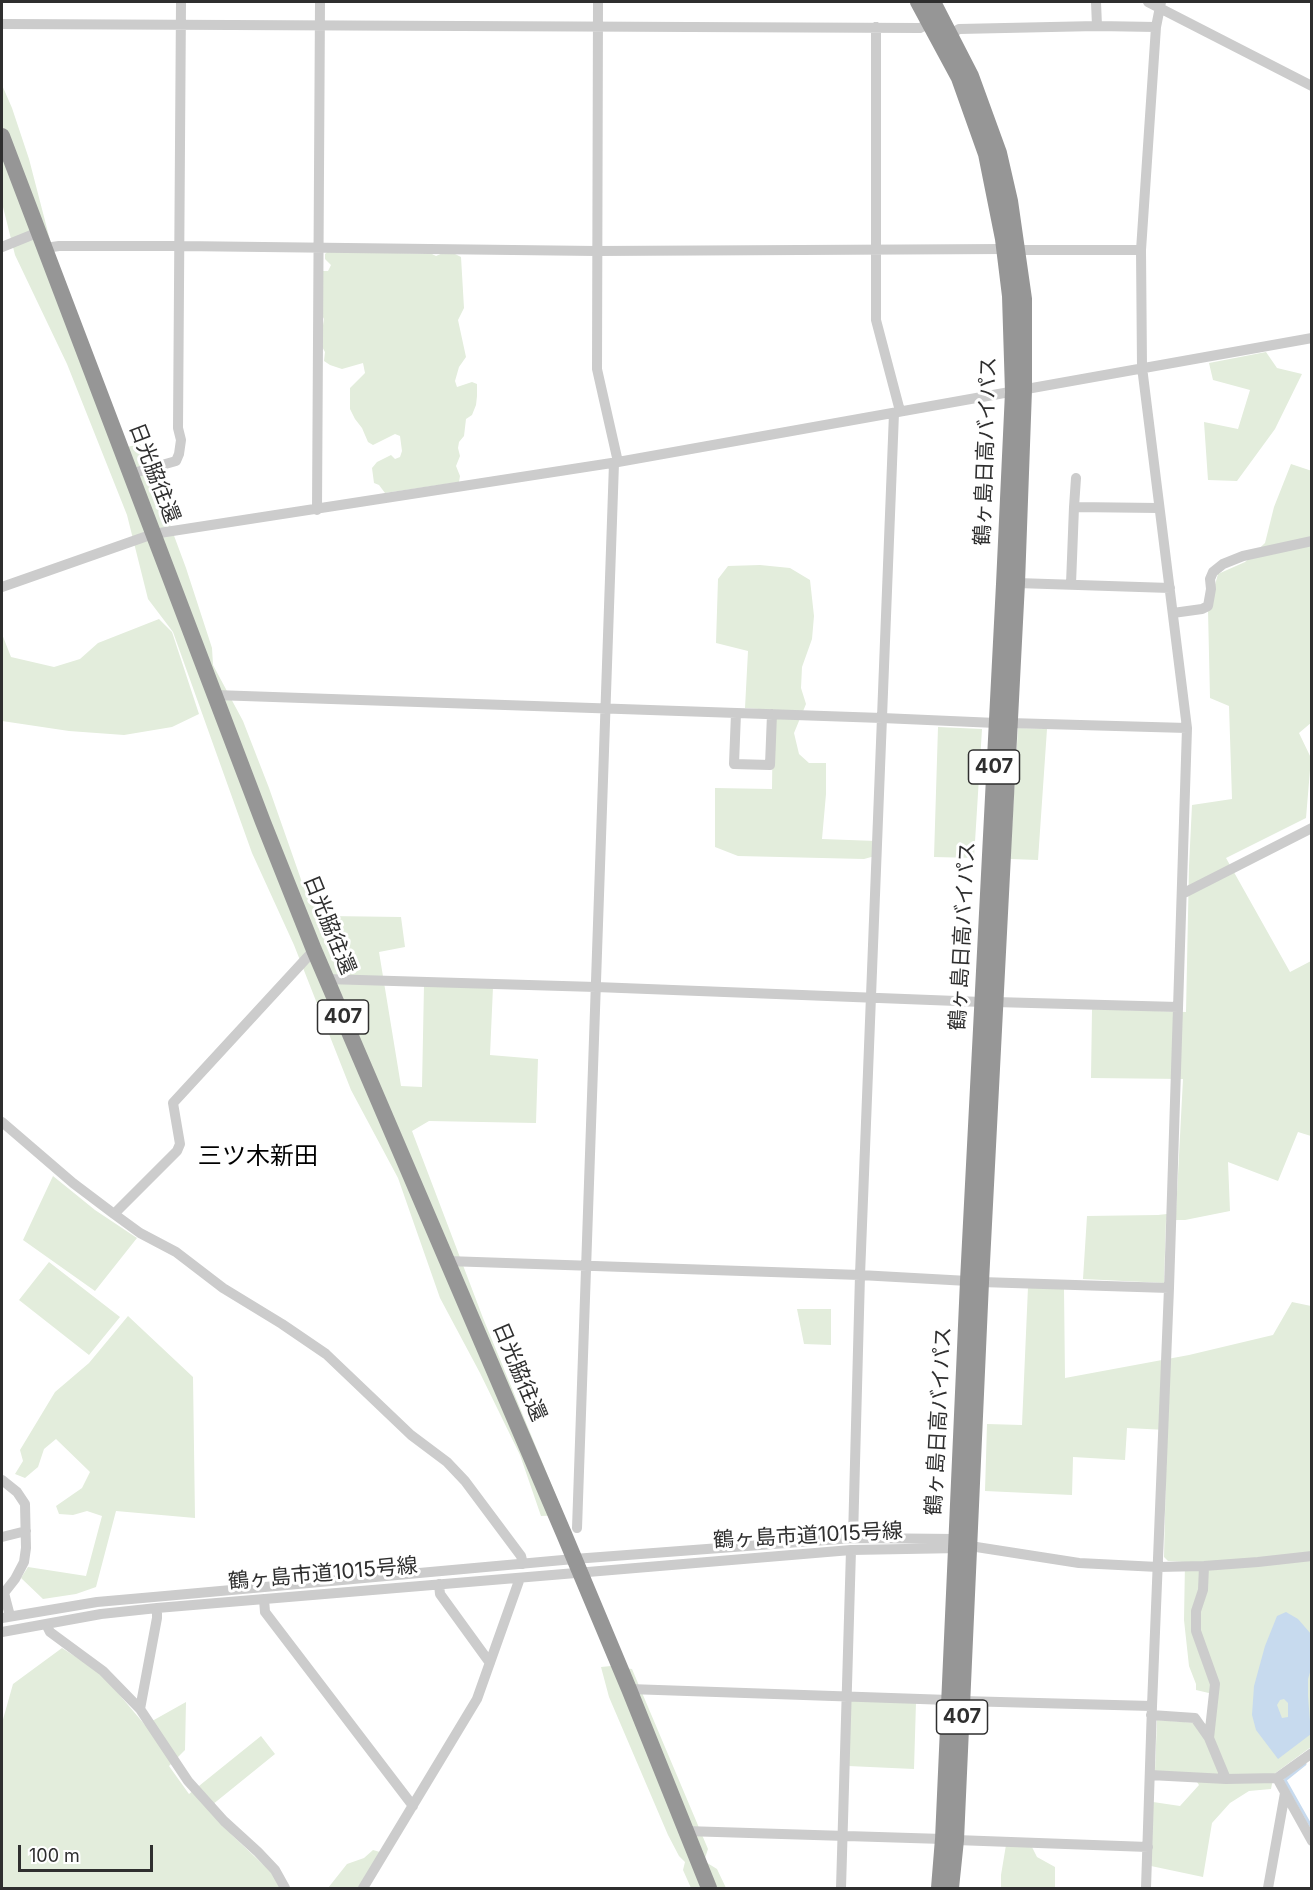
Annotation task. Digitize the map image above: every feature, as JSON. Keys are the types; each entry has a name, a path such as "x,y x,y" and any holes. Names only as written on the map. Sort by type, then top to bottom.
{"highway":[{"name":"鶴ヶ島日高バイパス","path":"918,2 959,78 986,154 1011,249"},
{"name":"鶴ヶ島日高バイパス","path":"933,2 971,76 999,153 1010,201 1010,296 1018,391 1017,583 1002,723"},
{"name":"日光脇往還","path":"2,136 263,822 314,950 629,1689 709,1888"},
{"name":"鶴ヶ島日高バイパス","path":"951,1888 950,1840 961,1545 1002,723 1004,584 1018,391"},
{"name":"鶴ヶ島日高バイパス","path":"939,1888 950,1840"}],"street":[{"path":"130,474 176,461 181,440 178,428 181,2"},
{"path":"317,510 320,2"},
{"path":"577,1528 616,463 597,369 598,2"},
{"path":"1096,2 1097,26"},
{"path":"1148,2 1160,4 1311,86"},
{"path":"1146,1888 1187,728 1142,367 1141,250 1156,27 1160,4"},
{"path":"2,24 920,28 930,22"},
{"path":"841,1888 860,1275 882,718 897,412 876,320 876,27"},
{"path":"951,34 959,29 1156,27"},
{"path":"2,248 39,232"},
{"path":"45,248 180,246 596,251 1141,250"},
{"path":"2,586 153,534 616,463 1311,338"},
{"path":"1071,584 1076,478"},
{"path":"1074,507 1158,508"},
{"path":"1173,612 1202,609 1208,606 1210,579 1213,572 1224,564 1243,556 1311,541"},
{"path":"1017,583 1170,588"},
{"path":"216,695 1187,728"},
{"path":"736,713 734,764 770,765 772,714"},
{"path":"1182,894 1311,828"},
{"path":"114,1214 177,1151 180,1144 173,1103 314,950"},
{"path":"326,979 1178,1008"},
{"path":"2,1122 72,1183 140,1233 176,1252 223,1288 326,1354 411,1435 447,1462 465,1481 521,1556 523,1564"},
{"path":"447,1261 1169,1288"},
{"path":"2,1480 17,1492 25,1504 26,1531 24,1562 4,1593 6,1617"},
{"path":"2,1537 26,1531"},
{"name":"鶴ヶ島市道1015号線","path":"6,1617 97,1602 523,1564 576,1565 852,1544 961,1545 1079,1563 1158,1567 1204,1566 1311,1556"},
{"name":"鶴ヶ島市道1015号線","path":"2,1632 101,1614 157,1608 520,1578 576,1565"},
{"path":"1204,1566 1203,1590 1196,1611 1196,1631 1215,1684 1209,1738"},
{"path":"363,1888 477,1699 520,1578"},
{"path":"439,1584 440,1594 490,1663"},
{"path":"264,1599 265,1612 413,1806"},
{"path":"140,1709 157,1608"},
{"path":"46,1624 50,1632 103,1671 140,1709 188,1781 224,1821 275,1870 285,1888"},
{"path":"629,1689 847,1696 1152,1711 1195,1718 1209,1738 1226,1779"},
{"path":"1150,1775 1226,1779 1277,1778 1311,1753"},
{"path":"1277,1778 1311,1841"},
{"path":"1268,1888 1285,1792"},
{"path":"685,1831 1148,1847"}],"green space":[{"path":"2,85 29,159 50,240 123,448 140,444 186,568 212,648 213,665 243,721 304,888 328,916 401,917 405,947 379,952 401,1086 422,1087 424,985 493,987 490,1055 538,1059 536,1123 429,1121 412,1131 483,1318 564,1515 541,1516 520,1455 440,1298 398,1178 351,1090 294,945 252,853 173,632 148,599 127,515 67,364 15,255 2,203"},
{"path":"328,251 432,254 436,256 453,253 461,257 464,308 458,320 466,357 459,367 455,381 457,387 472,382 477,384 477,396 472,415 466,419 464,436 459,442 460,456 456,466 460,476 459,482 385,493 379,485 374,483 372,468 377,462 391,455 395,459 400,457 402,451 400,436 395,434 373,445 368,442 350,409 350,388 365,373 363,363 342,369 324,361 325,352 320,343 324,319 320,312 323,271 328,271 331,265 325,259"},
{"path":"1266,352 1277,368 1302,374 1275,429 1237,481 1208,480 1204,422 1238,429 1250,390 1213,380 1209,363"},
{"path":"1291,464 1312,471 1312,722 1299,733 1311,758 1306,818 1226,858 1290,972 1311,961 1311,1136 1298,1132 1278,1181 1228,1162 1230,1211 1185,1220 1166,1220 1164,1283 1083,1279 1087,1216 1176,1213 1183,1079 1091,1078 1092,1009 1186,1012 1192,805 1232,799 1229,706 1210,698 1208,610 1218,574 1245,562 1265,543 1274,507"},
{"path":"760,565 790,568 810,580 814,616 812,639 802,667 801,688 806,704 794,733 799,754 809,763 826,763 822,839 876,841 875,856 864,859 738,856 715,847 715,788 772,789 773,710 745,708 748,651 716,643 718,579 728,566"},
{"path":"159,619 172,632 199,714 172,727 124,735 69,731 2,721 2,634 11,657 54,667 80,659 98,643"},
{"path":"938,727 982,729 974,858 934,857"},
{"path":"1018,728 1047,729 1038,860 1010,859"},
{"path":"53,1176 95,1210 137,1238 95,1291 23,1240"},
{"path":"49,1262 120,1317 89,1355 19,1300"},
{"path":"1028,1287 1064,1289 1065,1378 1189,1355 1273,1335 1292,1302 1311,1306 1311,1747 1274,1774 1271,1789 1249,1791 1230,1803 1212,1823 1203,1877 1151,1866 1153,1802 1180,1806 1199,1785 1191,1773 1155,1771 1157,1720 1211,1724 1213,1694 1196,1690 1189,1666 1184,1620 1185,1562 1168,1561 1164,1557 1167,1430 1127,1428 1125,1460 1073,1457 1072,1495 985,1491 987,1424 1022,1425"},
{"path":"797,1309 831,1309 831,1345 804,1344"},
{"path":"128,1316 193,1377 195,1518 116,1511 96,1587 76,1594 43,1599 21,1578 28,1567 86,1576 102,1516 87,1511 73,1515 59,1514 56,1506 82,1488 90,1472 56,1439 44,1449 38,1467 25,1478 15,1474 23,1461 20,1450 55,1392 89,1363"},
{"path":"62,1648 101,1673 145,1725 186,1702 185,1750 169,1766 189,1794 261,1736 275,1754 212,1805 232,1835 271,1872 281,1888 2,1888 2,1723 13,1684"},
{"path":"601,1667 632,1669 708,1849 704,1861 717,1869 726,1888 691,1888 683,1870 685,1862 679,1856 668,1835 609,1697"},
{"path":"851,1699 916,1702 914,1769 848,1766"},
{"path":"1006,1845 1032,1847 1037,1857 1055,1867 1055,1888 1001,1888"},
{"path":"373,1850 380,1852 358,1888 328,1888 347,1864 364,1858"}],"water":[{"path":"1286,1612 1298,1619 1311,1634 1308,1696 1311,1734 1278,1759 1256,1730 1252,1715 1254,1686 1265,1646 1277,1616","holes":["1284,1699 1288,1703 1288,1717 1282,1718 1277,1705 1280,1700"]}],"waterway":[{"path":"1305,1764 1285,1780 1312,1828"}],"district":[{"name":"三ツ木新田","path":"258,1157"}]}
